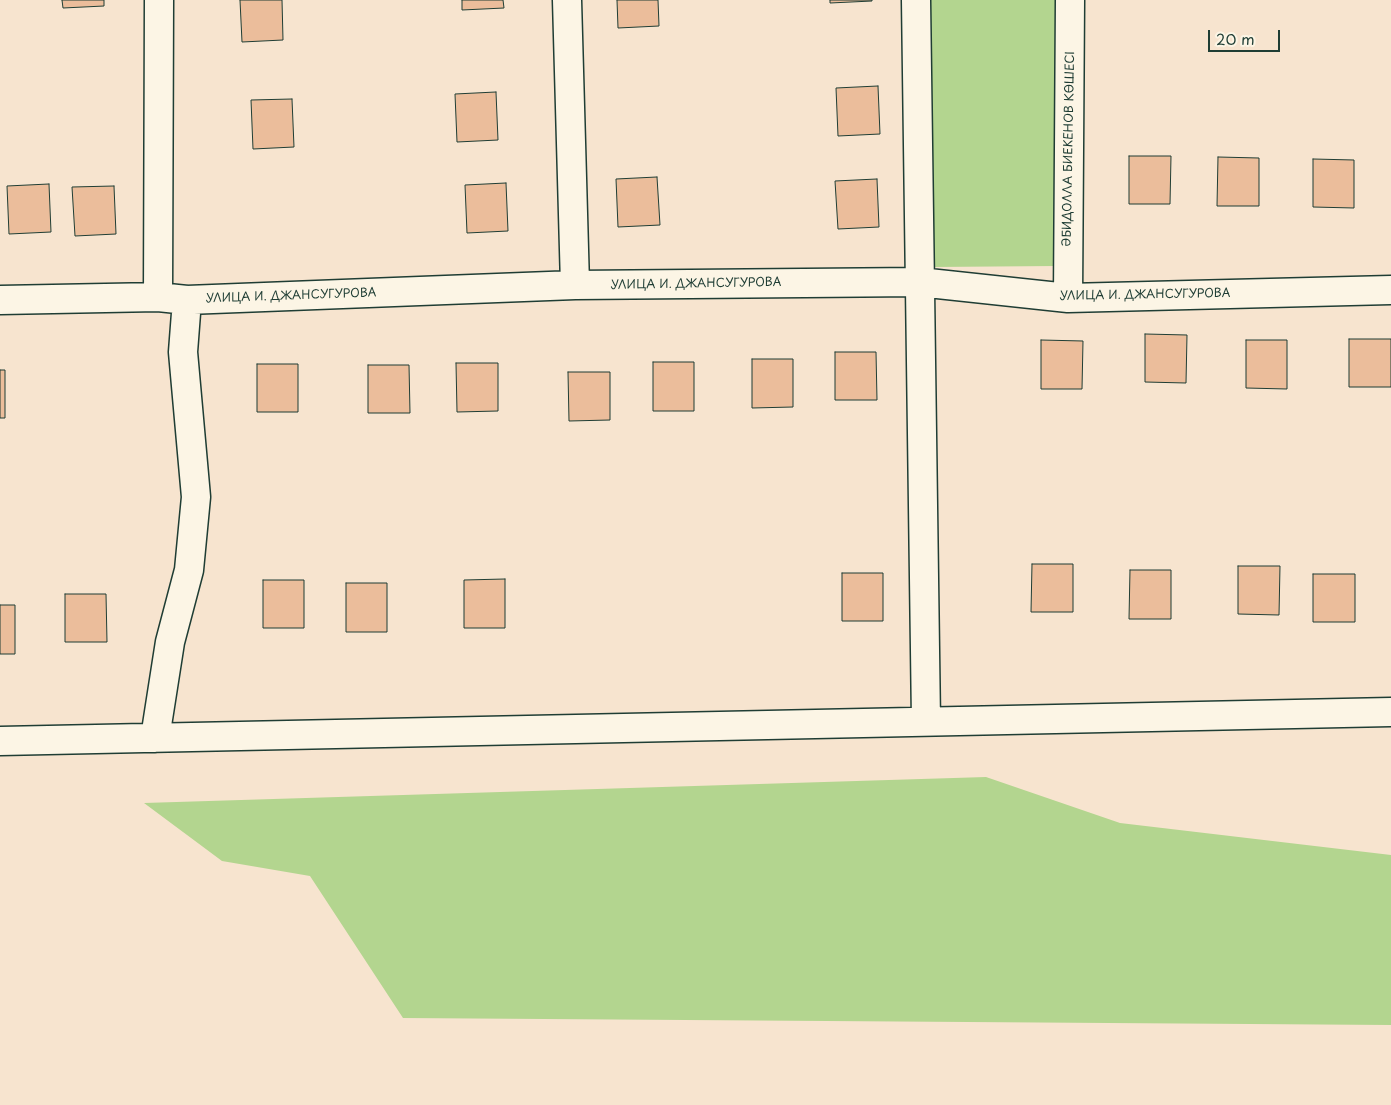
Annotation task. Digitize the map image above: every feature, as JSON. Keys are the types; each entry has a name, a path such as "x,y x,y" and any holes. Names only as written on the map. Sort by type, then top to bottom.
{"street":[{"path":"158,297 159,0"},
{"path":"567,0 574,285"},
{"path":"916,0 926,721"},
{"name":"ӘБИДОЛЛА БИЕКЕНОВ КӨШЕСІ","path":"1068,298 1070,0"},
{"name":"УЛИЦА И. ДЖАНСУГУРОВА","path":"0,300 158,297 188,300 574,285 919,282 1068,298 1391,290"},
{"path":"155,738 170,642 189,570 196,497 183,352 188,300"},
{"path":"0,742 1391,712"}],"green space":[{"path":"929,0 1056,0 1056,266 933,267"},
{"path":"986,777 1120,823 1391,855 1391,1025 403,1018 310,876 222,861 144,803"}],"building":[{"path":"62,0 104,0 104,6 63,8"},
{"path":"240,0 282,0 283,40 242,42"},
{"path":"462,0 503,0 504,8 462,10"},
{"path":"617,0 658,0 659,26 618,28"},
{"path":"830,0 872,0 872,1 830,3"},
{"path":"878,86 880,134 838,136 836,88"},
{"path":"496,92 498,140 457,142 455,94"},
{"path":"292,99 294,147 253,149 251,100"},
{"path":"1129,156 1171,156 1170,204 1129,204"},
{"path":"1218,157 1259,158 1259,206 1217,206"},
{"path":"1313,159 1354,160 1354,208 1313,207"},
{"path":"657,177 660,225 618,227 616,179"},
{"path":"877,179 879,227 838,229 835,181"},
{"path":"506,183 508,231 467,233 465,185"},
{"path":"49,184 51,232 9,234 7,186"},
{"path":"114,186 116,234 75,236 72,187"},
{"path":"1145,334 1187,335 1186,383 1145,382"},
{"path":"1349,339 1391,339 1391,387 1349,387"},
{"path":"1041,340 1083,341 1082,389 1041,389"},
{"path":"1246,340 1287,340 1287,389 1246,388"},
{"path":"835,352 876,352 877,400 835,400"},
{"path":"752,359 793,359 793,407 752,408"},
{"path":"653,362 694,362 694,411 653,411"},
{"path":"456,363 498,363 498,411 457,412"},
{"path":"257,364 298,364 298,412 257,412"},
{"path":"368,365 409,365 410,413 368,413"},
{"path":"0,370 5,370 5,418 0,418"},
{"path":"568,372 610,372 610,420 569,421"},
{"path":"1032,564 1073,564 1073,612 1031,612"},
{"path":"1238,566 1280,566 1279,615 1238,614"},
{"path":"1130,570 1171,570 1171,619 1129,619"},
{"path":"842,573 883,573 883,621 842,621"},
{"path":"1313,574 1355,574 1355,622 1313,622"},
{"path":"505,579 505,628 464,628 464,580"},
{"path":"263,580 304,580 304,628 263,628"},
{"path":"346,583 387,583 387,632 346,632"},
{"path":"65,594 106,594 107,642 65,642"},
{"path":"0,605 15,605 15,654 0,654"}]}
